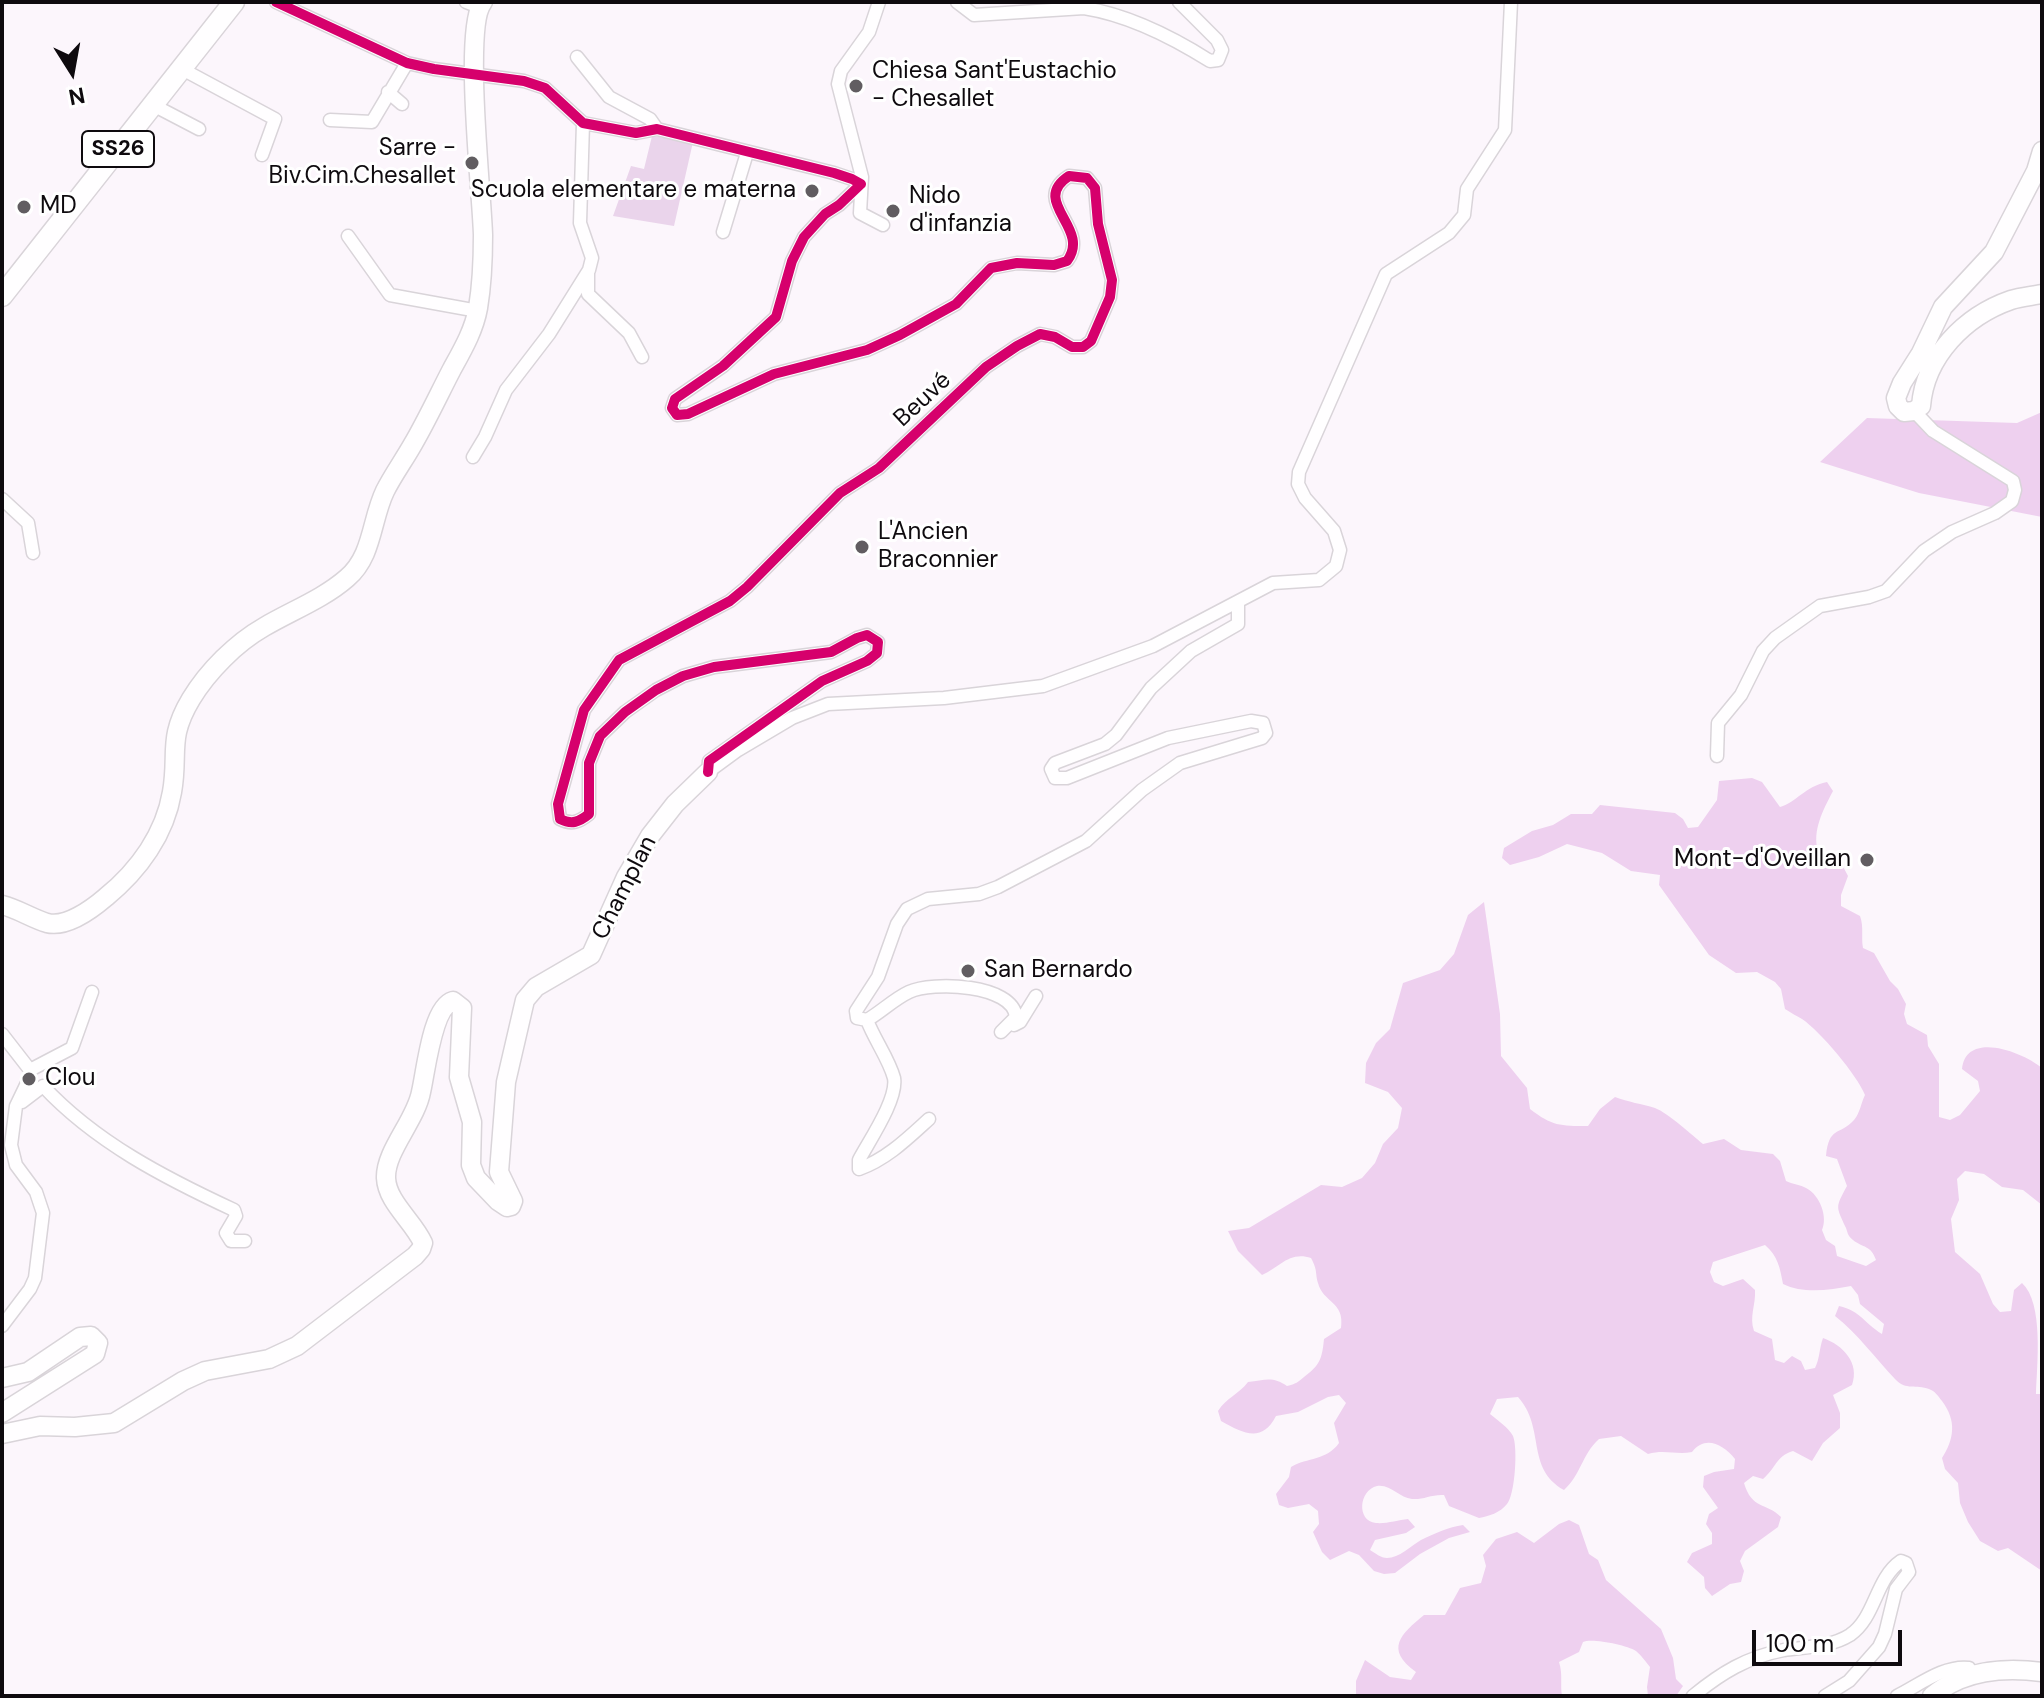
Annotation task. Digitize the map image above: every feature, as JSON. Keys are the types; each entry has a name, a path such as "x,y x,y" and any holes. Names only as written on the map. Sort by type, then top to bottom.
{"main road":[{"name":"SS26","path":"2,296 234,2"}],"street":[{"path":"276,2 407,63 524,81 545,88 583,123 636,133 657,129 834,173 861,184"},
{"path":"879,2 869,32 841,71 838,84 862,177 860,213 883,225"},
{"path":"957,2 974,15 1084,8 1102,11 1175,39 1210,61 1218,60 1222,50 1217,40 1179,2"},
{"path":"708,772 792,718 828,704 944,698 1043,686 1153,646 1273,583 1319,580 1336,566 1340,550 1334,531 1305,498 1298,484 1299,472 1386,274 1449,233 1457,224 1464,215 1467,189 1505,130 1511,2"},
{"path":"2,905 50,924 59,924 103,900 132,872 165,822 173,789 174,740 183,713 205,677 260,629 325,594 360,565 384,492 414,444 461,353 478,311 483,236 472,69 476,4"},
{"path":"577,57 609,97 650,119 657,129"},
{"path":"330,120 372,122 407,63"},
{"path":"182,69 275,119 262,155"},
{"path":"388,92 402,104"},
{"path":"153,105 199,129"},
{"path":"583,123 580,223 592,258 588,294 629,333 642,357"},
{"path":"2042,151 2036,171 1994,252 1943,307 1921,353 1902,383 1896,398 1898,406 1904,412 1921,406 1923,385 1934,362 1962,325 2011,300 2042,294"},
{"path":"723,232 747,153"},
{"name":"Beuvé","path":"708,772 709,761 822,681 867,661 877,653 878,642 867,635 831,652 714,667 683,676 656,690 625,712 600,736 589,763 589,814 580,822 560,819 558,804 584,710 619,660 730,601 840,493 879,468 986,367 1017,346 1040,334 1055,337 1072,347 1083,347 1091,341 1112,289 1098,224 1095,188 1087,178 1069,176 1059,182 1055,191 1058,208 1074,247 1067,261 1054,265 1017,263 991,268 945,311 878,345 774,374 688,414 674,413 675,399 723,366 776,317 792,261 804,237 825,214 850,197 861,184"},
{"path":"348,236 390,295 478,311"},
{"path":"473,457 506,390 549,334 589,270"},
{"path":"1717,756 1718,723 1741,695 1763,651 1775,638 1820,606 1886,591 1924,551 1952,532 1995,513 2012,501 2015,490 2013,481 1940,436 1914,411"},
{"path":"2,499 28,523 33,553"},
{"path":"1036,996 1020,1022 1001,1032 1016,1017 1015,1011 986,989 932,986 910,991 867,1020 857,1018 856,1011 878,977 897,924 907,909 928,899 979,894 998,887 1086,841 1142,790 1180,763 1262,738 1266,733 1263,723 1251,721 1168,738 1067,778 1055,778 1051,769 1055,763 1105,744 1116,735 1151,688 1191,651 1238,624 1238,603"},
{"name":"Champlan","path":"2,1434 40,1426 75,1427 114,1423 205,1371 269,1359 297,1346 415,1256 423,1243 392,1196 386,1180 388,1164 420,1098 443,1005 453,1001 462,1008 459,1077 472,1122 471,1165 476,1178 507,1207 511,1206 513,1201 499,1172 506,1082 525,1000 536,987 591,955 626,877 650,836 682,796 708,772"},
{"path":"30,1070 72,1048 92,992"},
{"path":"867,1020 893,1075 895,1087 859,1160 859,1169 873,1164 929,1119"},
{"path":"2,1034 30,1070 16,1106 11,1145 13,1158 36,1192 43,1213 42,1241 35,1278 2,1326"},
{"path":"16,1106 43,1086 61,1105 136,1161 234,1210 236,1216 226,1233 231,1241 245,1241"},
{"path":"2,1378 28,1372 80,1337 91,1336 98,1343 95,1354 2,1413"},
{"path":"1693,1696 1735,1665 1782,1651 1825,1645 1848,1636 1861,1625 1888,1573 1901,1561 1906,1563 1909,1572 1896,1589 1879,1647 1849,1681 1825,1696"},
{"path":"1897,1696 1940,1673 1960,1667 1969,1668 1972,1674"},
{"path":"1932,1696 1972,1674 1991,1670 2042,1672"}],"shaded area":[{"path":"652,136 693,142 674,226 613,216 631,166 644,169"},
{"path":"2042,412 2042,517 1919,493 1820,462 1867,418 2017,423"},
{"path":"1752,778 1762,782 1780,807 1819,784 1827,782 1833,791 1817,828 1818,851 1838,857 1848,876 1841,895 1841,906 1860,916 1863,948 1874,953 1898,989 1906,1004 1904,1014 1907,1024 1927,1035 1928,1046 1939,1064 1939,1117 1950,1120 1960,1115 1980,1091 1978,1081 1962,1069 1966,1057 1974,1050 1984,1047 2009,1051 2042,1068 2042,1205 2023,1190 2002,1187 1984,1174 1965,1171 1957,1179 1959,1200 1951,1219 1955,1252 1980,1274 1993,1304 2000,1312 2011,1311 2014,1290 2022,1283 2034,1305 2038,1335 2036,1394 2042,1394 2042,1571 2008,1548 1998,1551 1980,1541 1968,1522 1960,1503 1958,1483 1945,1469 1942,1458 1951,1437 1952,1423 1947,1408 1938,1396 1929,1389 1899,1383 1835,1316 1839,1306 1858,1314 1882,1334 1884,1324 1860,1304 1851,1286 1808,1290 1783,1284 1776,1258 1765,1245 1713,1262 1710,1272 1714,1282 1723,1286 1743,1279 1755,1290 1754,1331 1772,1339 1775,1360 1784,1363 1792,1356 1801,1361 1805,1370 1815,1368 1823,1338 1837,1345 1848,1356 1854,1377 1852,1385 1833,1395 1840,1413 1840,1428 1823,1443 1812,1461 1793,1451 1779,1459 1763,1479 1753,1476 1744,1483 1755,1502 1781,1517 1778,1527 1745,1551 1740,1561 1744,1571 1741,1582 1730,1584 1712,1596 1705,1588 1704,1577 1687,1562 1692,1553 1712,1544 1712,1533 1706,1524 1709,1514 1718,1508 1703,1487 1704,1476 1734,1469 1735,1459 1725,1449 1708,1443 1692,1452 1648,1454 1621,1436 1599,1439 1564,1490 1544,1471 1532,1422 1518,1397 1497,1399 1490,1414 1509,1430 1515,1442 1514,1482 1510,1499 1504,1507 1479,1518 1449,1506 1444,1495 1412,1499 1387,1487 1377,1486 1366,1493 1362,1505 1365,1517 1376,1523 1408,1519 1415,1527 1406,1533 1375,1540 1370,1550 1380,1556 1396,1556 1421,1540 1452,1527 1463,1525 1470,1532 1449,1538 1395,1573 1374,1571 1359,1555 1349,1551 1330,1560 1322,1552 1313,1532 1319,1524 1318,1511 1309,1504 1288,1508 1279,1505 1276,1494 1289,1477 1291,1467 1323,1456 1339,1443 1334,1423 1346,1403 1339,1395 1328,1397 1298,1412 1276,1416 1265,1430 1252,1434 1221,1421 1218,1411 1248,1382 1273,1380 1287,1386 1297,1383 1317,1365 1324,1339 1341,1328 1340,1312 1321,1290 1311,1258 1290,1258 1262,1275 1238,1251 1228,1231 1249,1228 1321,1185 1342,1187 1362,1178 1375,1163 1383,1144 1398,1128 1402,1108 1388,1092 1365,1083 1366,1063 1376,1043 1390,1029 1403,983 1440,970 1454,954 1468,915 1484,902 1500,1014 1501,1056 1527,1088 1530,1109 1557,1124 1588,1126 1600,1109 1615,1097 1655,1108 1703,1144 1724,1139 1741,1150 1773,1154 1780,1161 1786,1181 1811,1191 1819,1201 1824,1219 1822,1230 1826,1240 1835,1246 1837,1256 1866,1266 1876,1260 1869,1249 1848,1235 1838,1207 1847,1186 1837,1159 1826,1156 1832,1136 1854,1120 1865,1095 1828,1043 1810,1025 1785,1009 1781,989 1775,982 1757,972 1736,973 1709,955 1659,885 1660,875 1631,871 1602,853 1567,844 1539,857 1510,865 1502,858 1504,848 1532,831 1553,825 1571,814 1592,814 1600,805 1675,813 1688,828 1698,827 1717,800 1719,781"},
{"path":"1569,1520 1579,1525 1589,1554 1598,1560 1606,1580 1661,1629 1673,1658 1676,1679 1683,1686 1676,1696 1648,1696 1650,1667 1640,1654 1625,1646 1594,1641 1583,1642 1579,1652 1559,1662 1562,1696 1356,1696 1356,1681 1365,1660 1390,1677 1411,1680 1416,1672 1406,1664 1398,1649 1403,1635 1424,1615 1445,1615 1460,1588 1481,1583 1486,1566 1483,1555 1496,1539 1517,1532 1534,1543"}],"cycle path":[{"path":"276,2 407,63 524,81 545,88 583,123 636,133 657,129 834,173 861,184 825,214 804,237 792,261 776,317 723,366 675,399 672,408 677,415 688,414 774,374 867,350 900,335 956,304 991,268 1017,263 1054,265 1067,261 1073,249 1072,237 1057,206 1055,196 1058,186 1069,176 1087,178 1095,188 1098,224 1112,280 1110,297 1091,341 1083,347 1072,347 1055,337 1040,334 1017,346 986,367 879,468 840,493 730,601 619,660 584,710 558,804 560,819 575,822 589,814 589,763 600,736 625,712 656,690 683,676 714,667 831,652 867,635 878,642 877,653 867,661 822,681 709,761 708,772"}],"place":[{"name":"Chiesa Sant'Eustachio - Chesallet","path":"856,86"},
{"name":"Sarre - Biv.Cim.Chesallet","path":"472,163"},
{"name":"Scuola elementare e materna","path":"812,191"},
{"name":"MD","path":"24,207"},
{"name":"Nido d'infanzia","path":"893,211"},
{"name":"L'Ancien Braconnier","path":"862,547"},
{"name":"Mont-d'Oveillan","path":"1867,860"},
{"name":"San Bernardo","path":"968,971"},
{"name":"Clou","path":"29,1079"}]}
